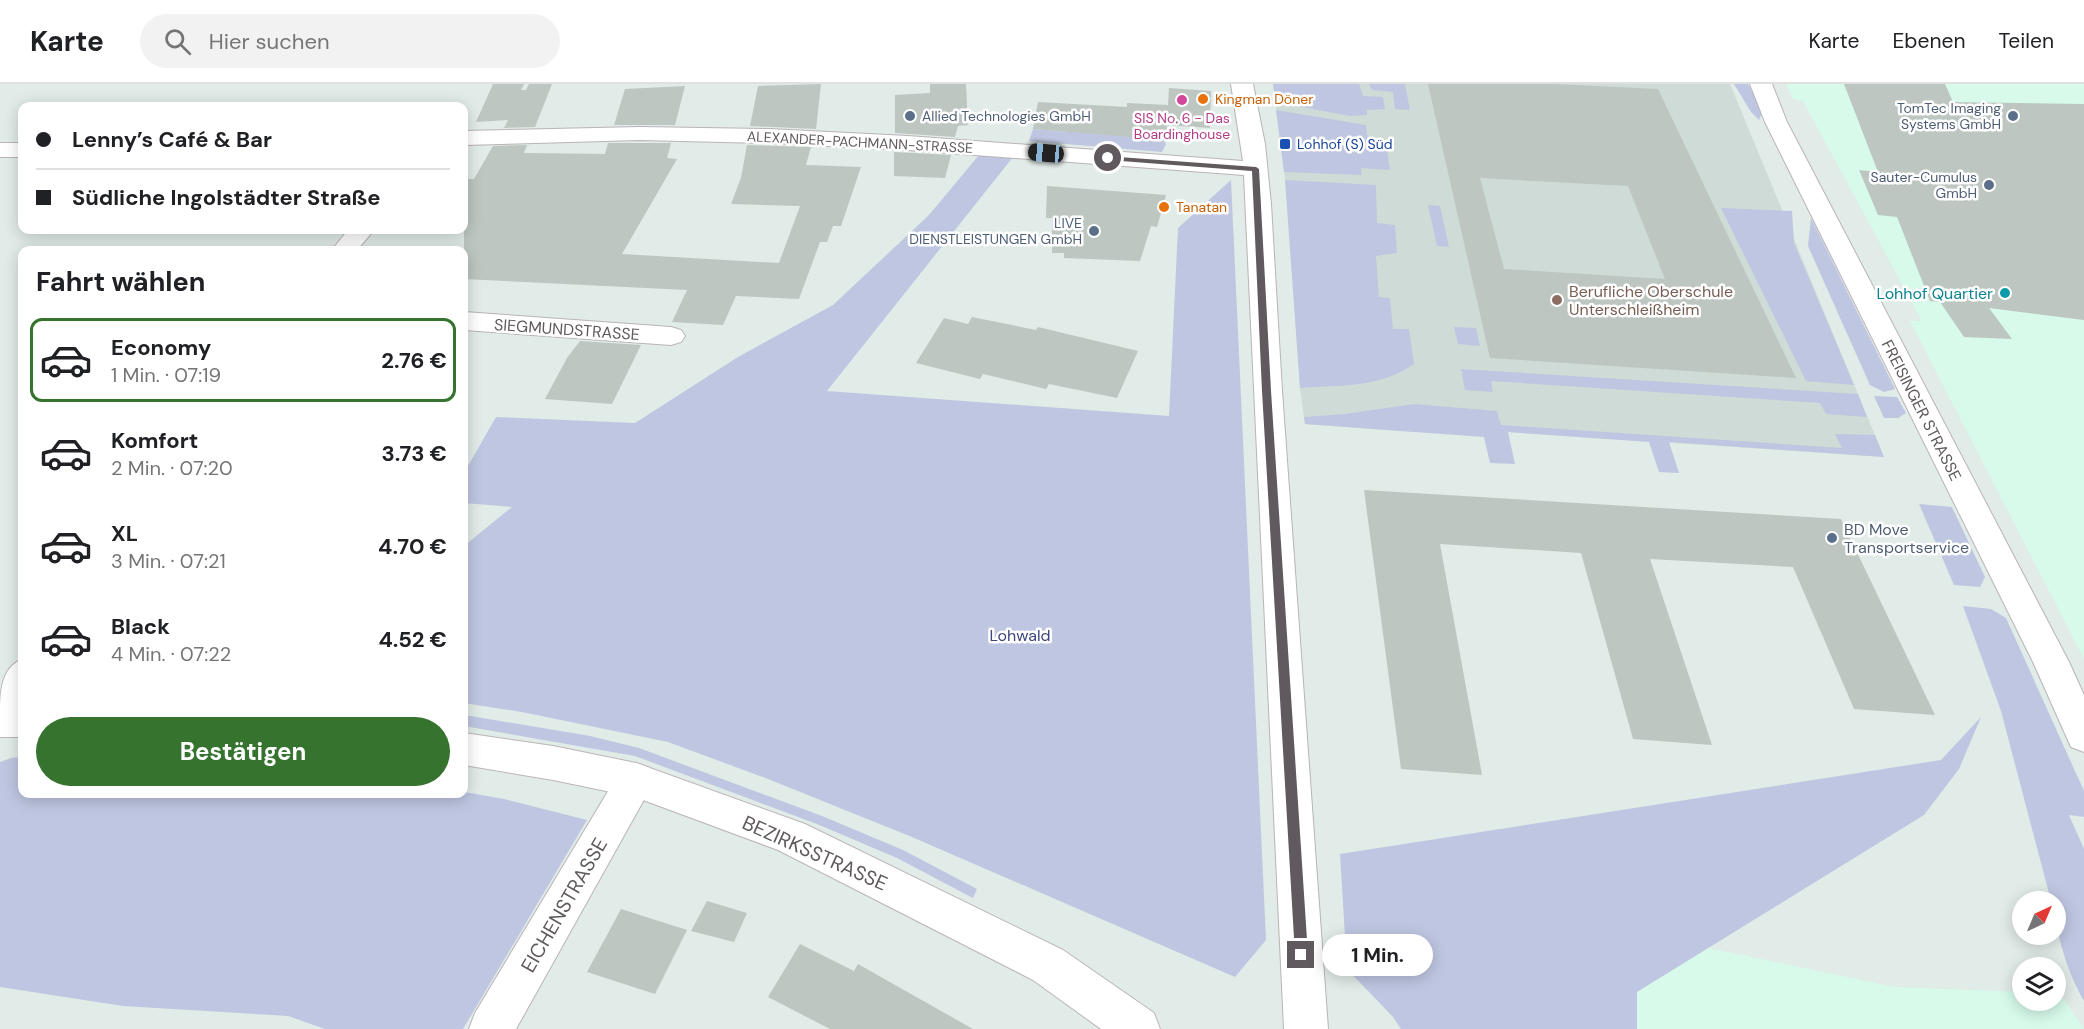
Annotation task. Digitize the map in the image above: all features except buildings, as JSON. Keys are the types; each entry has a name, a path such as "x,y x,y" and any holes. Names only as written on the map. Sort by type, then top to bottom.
{"street":[{"path":"1242,84 1256,169 1267,391 1306,1029"},
{"name":"FREISINGER STRASSE","path":"1761,84 1776,122 2051,662 2084,736"},
{"name":"ALEXANDER-PACHMANN-STRASSE","path":"468,138 698,134 834,139 1256,169"},
{"path":"0,150 18,150"},
{"path":"347,246 358,234"},
{"name":"SIEGMUNDSTRASSE","path":"468,321 671,336"},
{"path":"0,704 18,679"},
{"path":"0,721 18,721"},
{"name":"BEZIRKSSTRASSE","path":"468,750 636,780 791,837 1048,965 1138,1029"},
{"name":"EICHENSTRASSE","path":"491,1029 636,780"}],"shaded area":[{"name":"Berufliche Oberschule Unterschleißheim","path":"1273,84 1730,84 1884,457 1508,432 1412,432 1305,424 1300,388 1288,202"},
{"path":"1786,84 2084,84 2084,659 1910,321 1922,321 1803,101 1793,99"},
{"path":"1708,948 1895,987 2012,992 2012,1011 2066,1011 2066,1003 2084,1029 1637,1029 1637,992"}],"green space":[{"path":"1273,84 1359,84 1363,96 1383,97 1385,109 1367,110 1367,115 1350,116 1276,102"},
{"path":"1369,84 1405,84 1410,110 1395,109 1393,92 1372,90"},
{"path":"1734,84 1748,84 1763,111 1759,120 1751,112"},
{"path":"1276,110 1366,125 1369,149 1387,150 1390,170 1361,168 1362,175 1284,172"},
{"path":"1033,129 1163,139 1166,144 1162,152 1029,141"},
{"name":"Lohwald","path":"979,155 1013,157 827,391 1169,416 1178,228 1231,180 1266,940 1235,977 912,837 768,779 668,742 522,712 468,704 468,543 512,507 468,503 468,466 496,417 635,423 738,357 833,305 929,215"},
{"path":"1285,180 1376,185 1377,223 1395,225 1397,253 1376,256 1379,297 1390,298 1393,329 1409,329 1414,364 1388,377 1360,384 1300,388"},
{"path":"1428,205 1440,206 1449,247 1437,246"},
{"path":"1721,208 1792,211 1794,243 1854,385 1806,381"},
{"path":"1811,218 1895,389 1884,392 1870,385 1808,246"},
{"path":"1454,327 1476,328 1480,346 1458,344"},
{"path":"1461,369 1858,394 1867,417 1826,414 1820,403 1491,381 1493,392 1465,390"},
{"path":"1874,396 1897,397 1906,413 1898,418 1884,418"},
{"path":"1414,404 1497,411 1501,425 1842,448 1835,434 1875,435 1884,457 1669,442 1679,473 1659,472 1649,442 1508,432 1515,464 1490,463 1484,437 1305,424 1304,417 1345,414"},
{"path":"1919,504 1952,507 1985,577 1980,587 1954,585"},
{"path":"1963,606 1991,609 2006,618 2084,791 2084,817 2069,815 2084,849 2084,1001 2062,945 2066,945 2066,891 2048,891 2001,711"},
{"path":"468,716 590,736 639,748 822,816 903,850 977,889 973,898 897,858 817,824 635,756 468,727"},
{"path":"1981,717 1959,769 1924,815 1637,992 1637,1029 1401,1029 1393,1017 1347,969 1340,854 1941,760"},
{"path":"18,757 18,798 468,798 468,793 504,799 587,820 463,1029 325,1029 288,1016 123,1006 0,987 0,762"}],"place":[{"name":"Kingman Döner","path":"1203,99"},
{"name":"SIS No. 6 - Das Boardinghouse","path":"1182,100"},
{"name":"Allied Technologies GmbH","path":"910,116"},
{"name":"TomTec Imaging Systems GmbH","path":"2013,116"},
{"name":"Lohhof (S) Süd","path":"1285,144"},
{"name":"Sauter-Cumulus GmbH","path":"1989,185"},
{"name":"Tanatan","path":"1164,207"},
{"name":"LIVE DIENSTLEISTUNGEN GmbH","path":"1094,231"},
{"name":"Lohhof Quartier","path":"2005,293"},
{"name":"Berufliche Oberschule Unterschleißheim","path":"1557,300"},
{"name":"BD Move Transportservice","path":"1832,538"}],"route":[{"path":"1108,158 1256,169 1301,955"}]}
